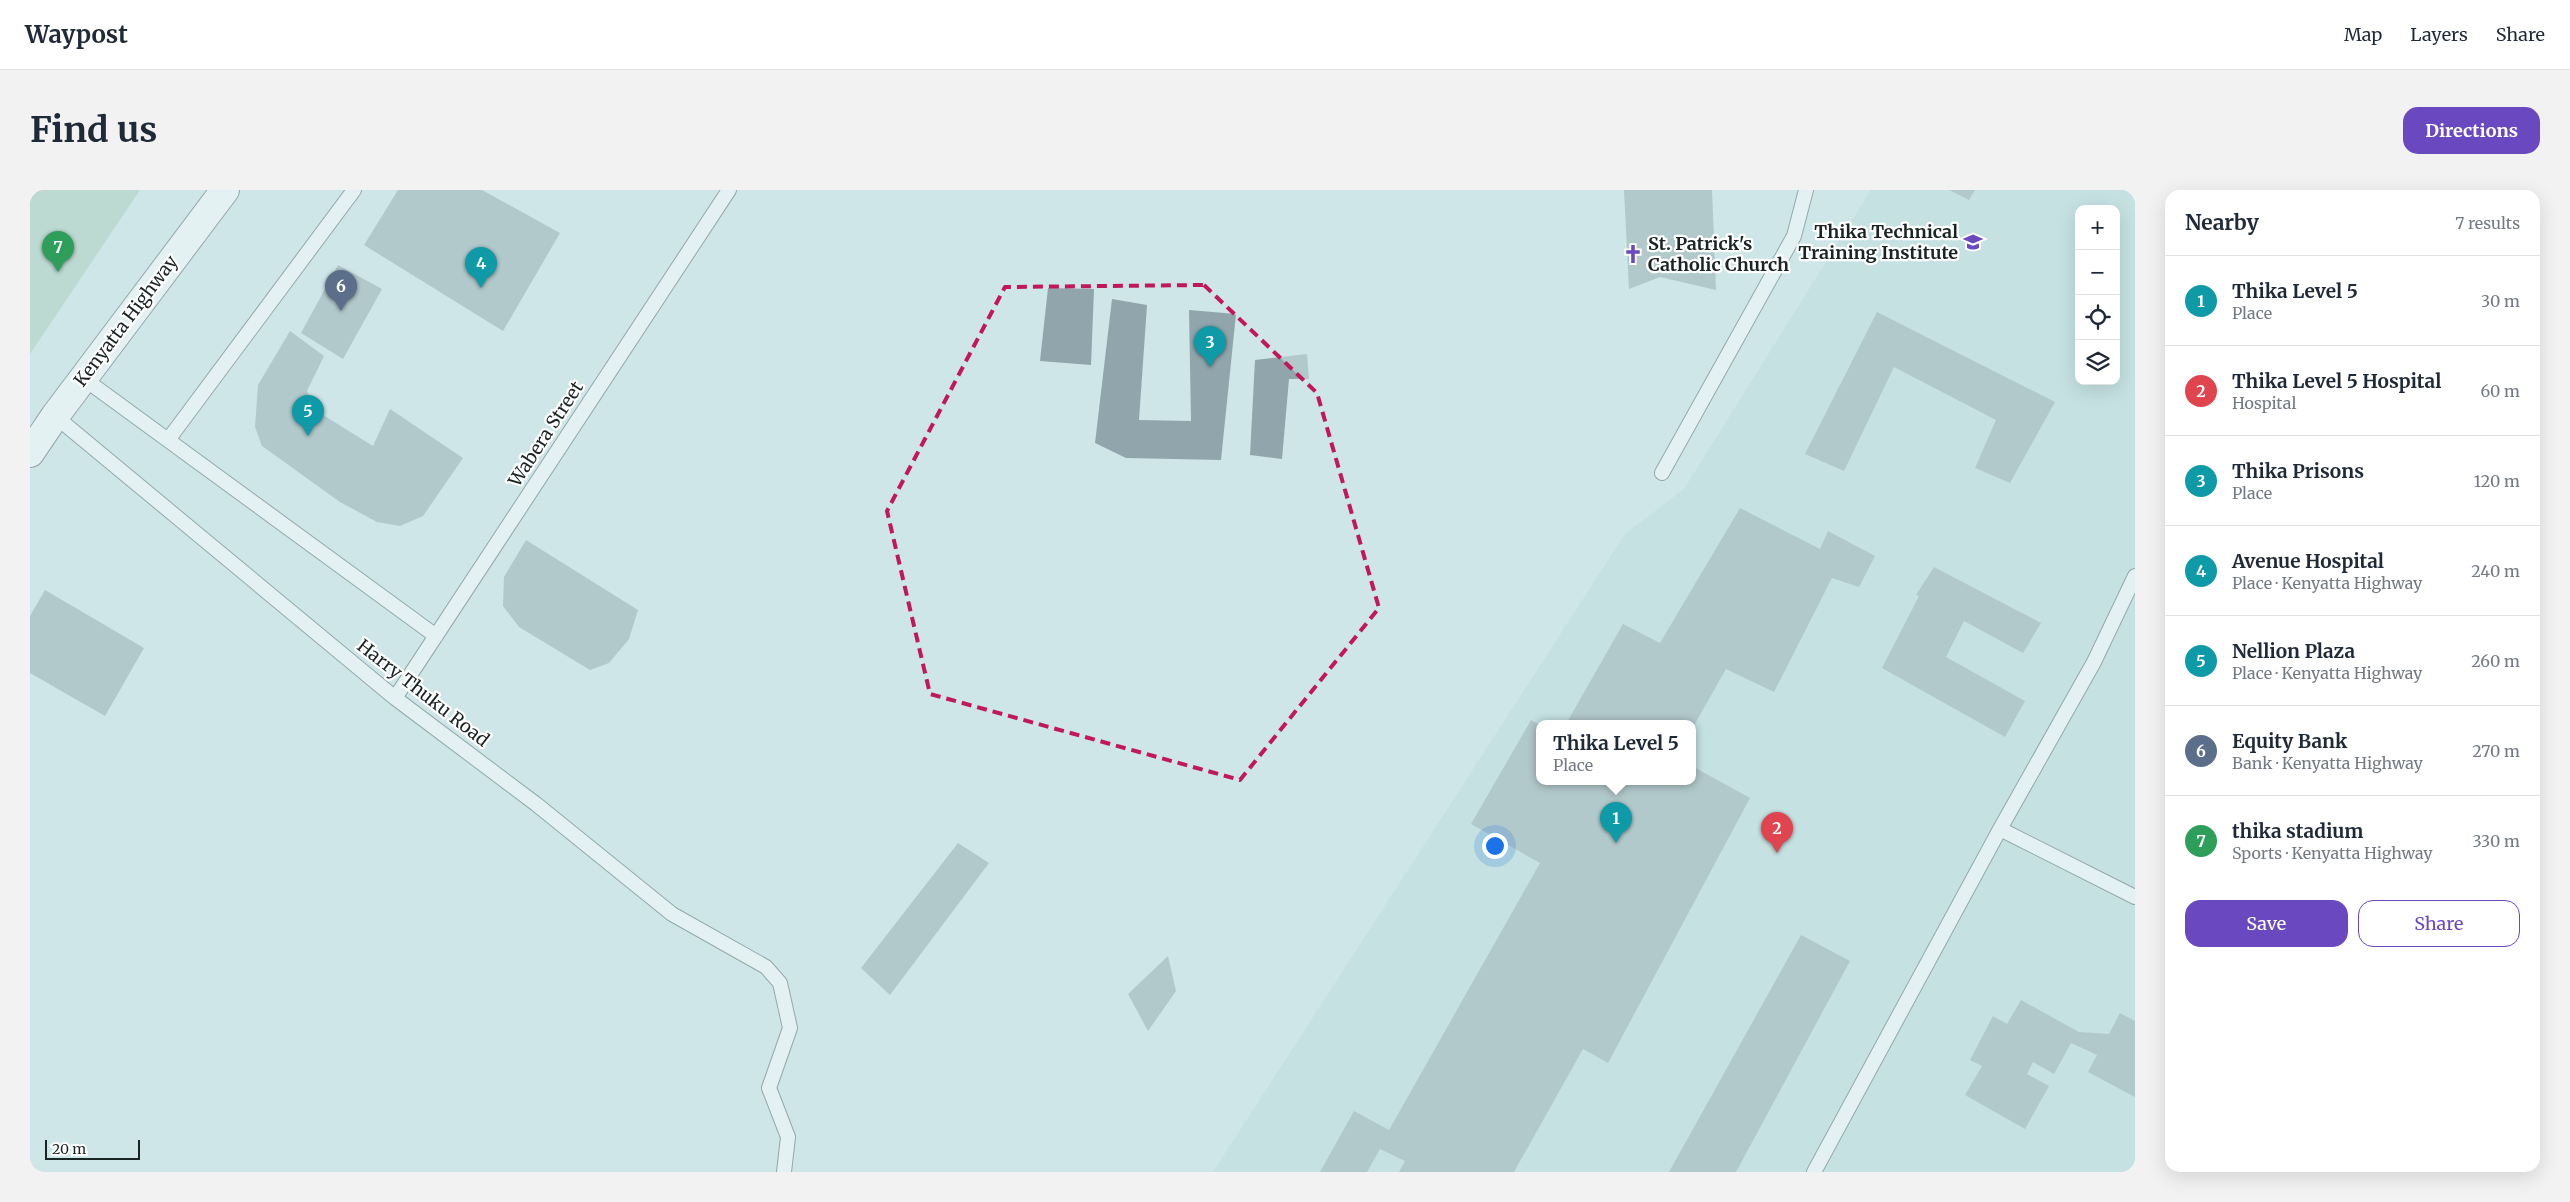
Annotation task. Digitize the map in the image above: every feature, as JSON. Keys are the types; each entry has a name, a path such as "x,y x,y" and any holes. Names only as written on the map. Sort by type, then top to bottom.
{"street":[{"name":"Kenyatta Highway","path":"30,452 83,378 225,190"}],"lane":[{"path":"168,440 354,190"},
{"name":"Wabera Street","path":"395,698 729,190"},
{"path":"1662,473 1794,236 1806,190"},
{"path":"83,378 436,636"},
{"name":"Harry Thuku Road","path":"55,416 395,698 536,804 672,914 766,967 780,983 790,1028 769,1088 788,1137 784,1172"},
{"path":"1814,1172 2000,829 2130,601 2135,576"},
{"path":"2000,829 2135,897"}],"highlighted area":[{"path":"1204,285 1317,393 1379,608 1240,780 930,694 887,511 1005,287"}],"shaded area":[{"path":"1871,190 2135,190 2135,1172 1213,1172 1625,534 1684,489"}],"green space":[{"path":"30,190 140,190 30,354"}],"building":[{"path":"398,190 482,190 560,233 503,331 364,245"},
{"path":"1624,190 1712,190 1716,290 1660,277 1629,289"},
{"path":"1949,190 1975,190 1969,200"},
{"path":"338,265 382,289 343,359 301,333"},
{"path":"1048,288 1094,289 1091,365 1040,361"},
{"path":"1112,299 1147,305 1139,420 1191,421 1189,310 1236,314 1221,460 1126,458 1095,443"},
{"path":"1877,312 2055,402 2010,483 1975,468 1996,420 1894,367 1844,471 1805,454"},
{"path":"290,331 324,356 307,391 315,410 373,446 390,409 463,458 423,516 400,526 377,522 340,502 262,446 255,427 258,385"},
{"path":"1307,354 1309,379 1289,379 1282,459 1250,455 1255,360"},
{"path":"1740,508 1820,549 1828,531 1875,556 1859,587 1832,578 1774,692 1726,669 1696,722 1696,720 1568,720 1623,624 1660,643"},
{"path":"526,540 638,610 629,639 609,663 590,670 519,627 503,606 504,577"},
{"path":"1934,567 2041,623 2023,653 1964,621 1946,657 2025,701 2005,737 1882,668 1919,596 1916,595"},
{"path":"45,590 144,648 105,716 30,673 30,616"},
{"path":"1531,720 1536,723 1536,785 1696,785 1696,768 1750,798 1608,1063 1583,1049 1514,1172 1399,1172 1405,1161 1380,1149 1367,1172 1320,1172 1354,1111 1389,1130 1540,863 1471,824"},
{"path":"958,843 989,863 890,995 861,968"},
{"path":"1801,935 1850,961 1736,1172 1669,1172"},
{"path":"1168,956 1176,991 1148,1031 1128,994"},
{"path":"2021,1000 2079,1032 2109,1034 2120,1013 2135,1021 2135,1097 2088,1072 2097,1055 2071,1043 2054,1074 2033,1062 2027,1074 2049,1086 2025,1129 1965,1095 1982,1066 1970,1060 1993,1016 2007,1024"}],"place":[{"name":"Thika Technical Training Institute","path":"1973,242"},
{"name":"St. Patrick's Catholic Church","path":"1633,254"},
{"name":"thika stadium","path":"58,272"},
{"name":"Avenue Hospital","path":"481,288"},
{"name":"Equity Bank","path":"341,311"},
{"name":"Thika Prisons","path":"1210,367"},
{"name":"Nellion Plaza","path":"308,436"},
{"name":"Thika Level 5","path":"1616,843"},
{"name":"Thika Level 5 Hospital","path":"1777,853"}]}
